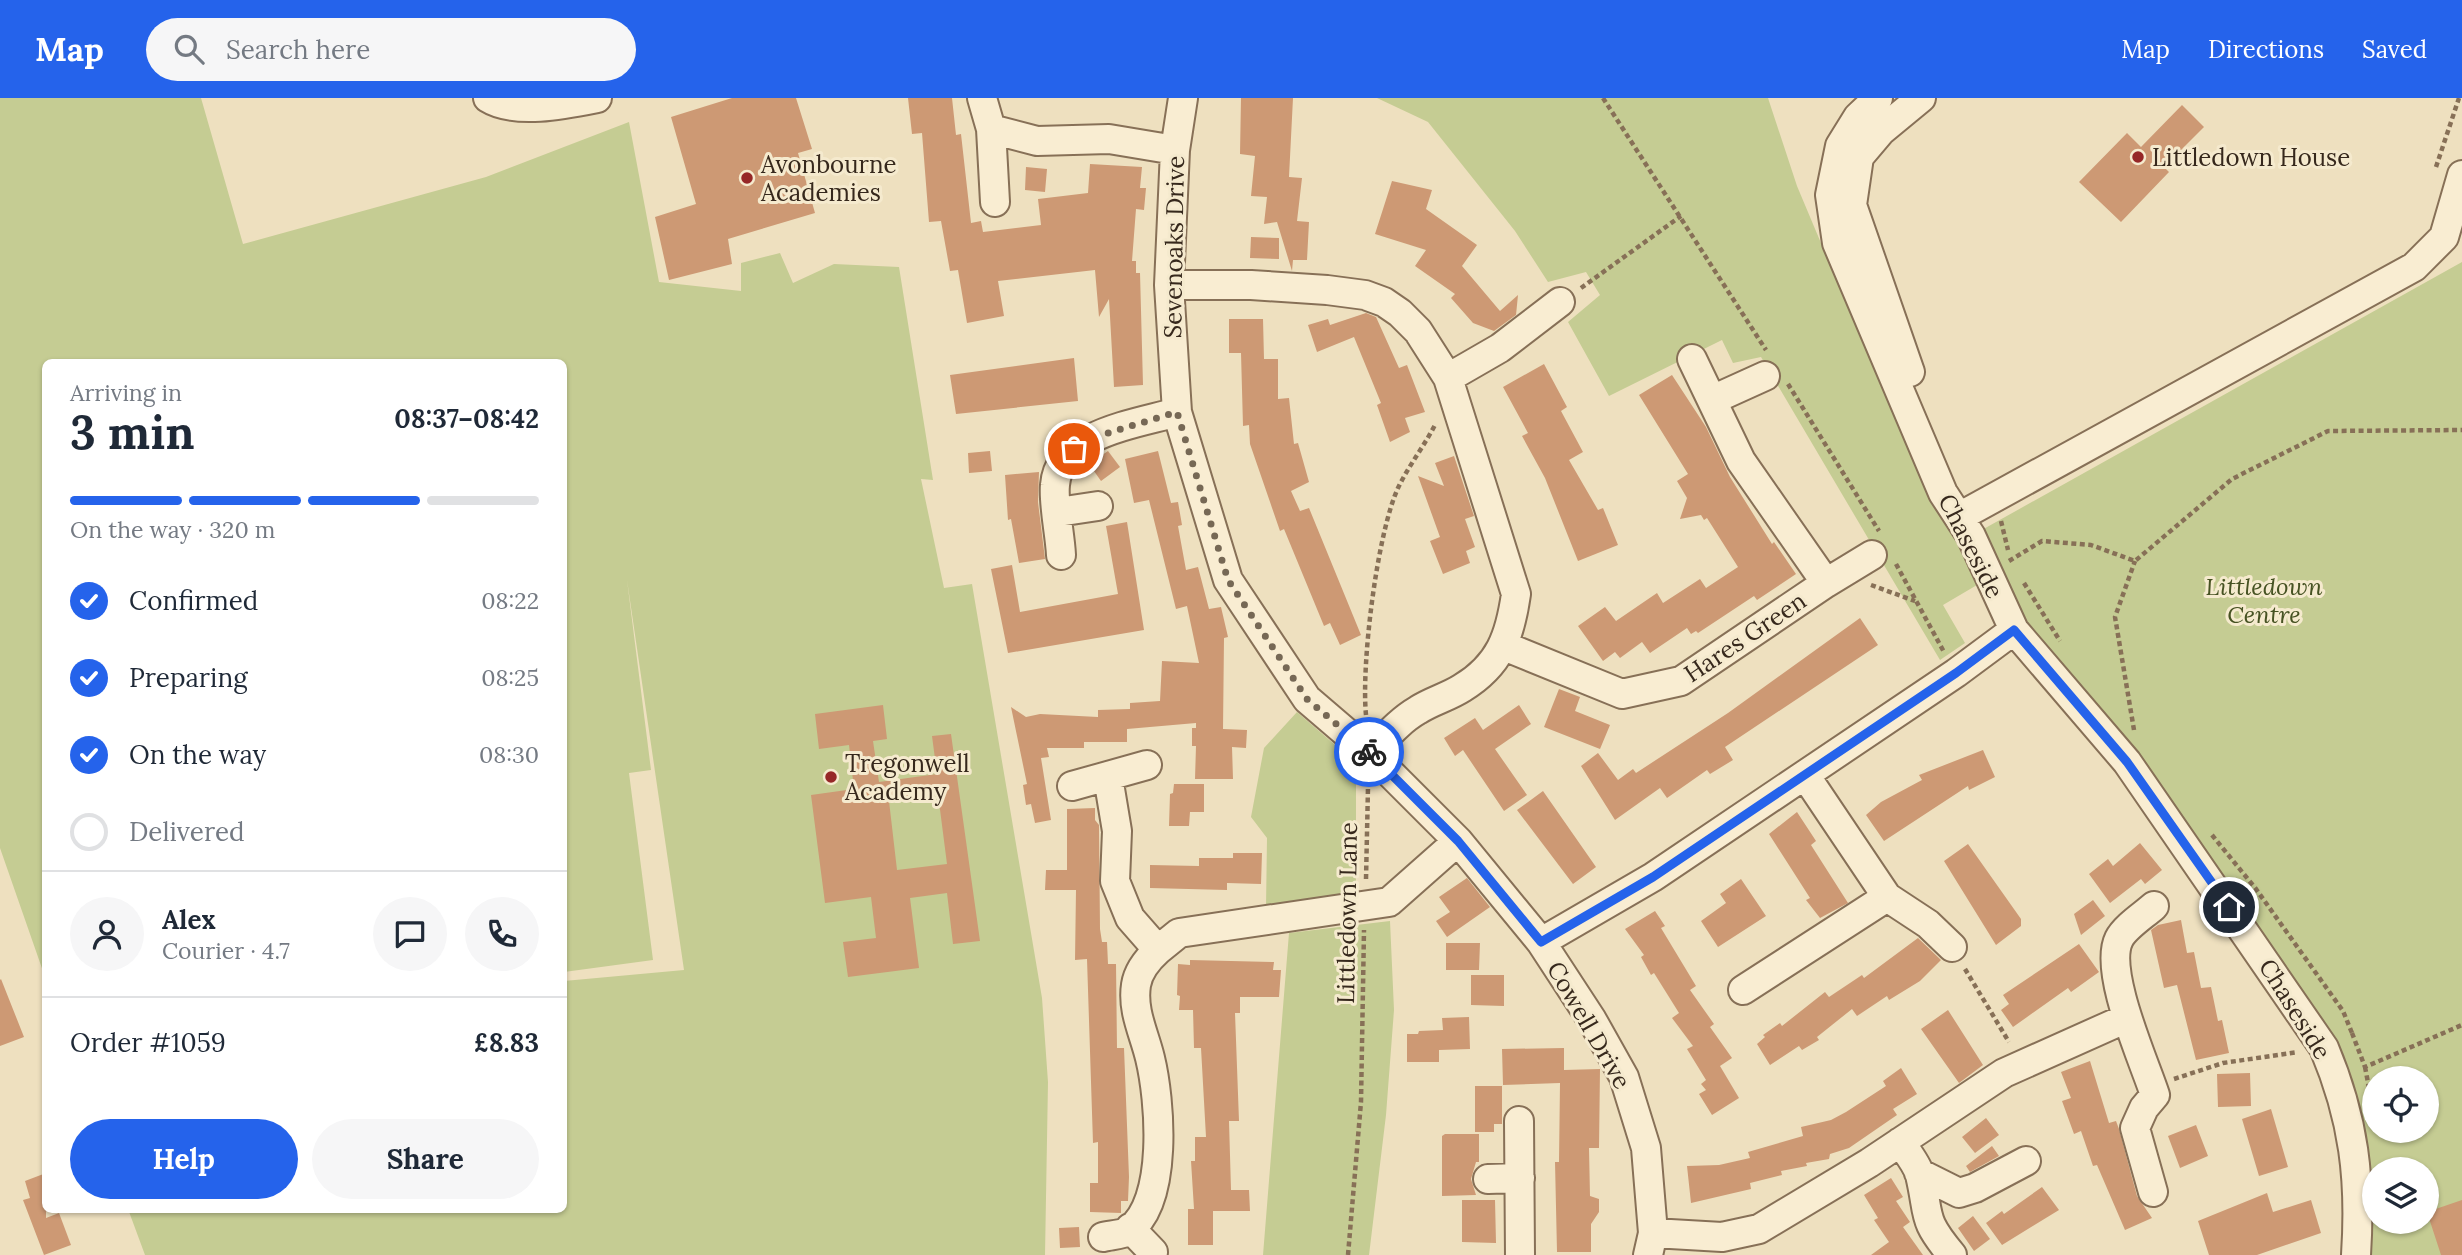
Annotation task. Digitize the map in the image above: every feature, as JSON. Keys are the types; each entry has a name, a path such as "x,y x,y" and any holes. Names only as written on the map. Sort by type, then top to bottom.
{"street":[{"path":"488,98 500,104 525,106 597,98"},
{"path":"982,98 991,129 995,202"},
{"name":"Sevenoaks Drive","path":"1183,98 1175,150 1168,285 1177,412 1228,580 1307,699 1370,753 1458,841 1541,942"},
{"name":"Chaseside","path":"1878,98 1858,117 1840,146 1830,195 1837,243 1943,493 1999,568 2014,630 2127,762 2324,1050 2346,1101 2360,1200 2356,1255"},
{"path":"1921,98 1881,131 1859,157 1852,205 1929,428 1956,491 1959,517 2414,267 2444,237 2462,175"},
{"path":"991,129 1037,141 1109,139 1175,150"},
{"path":"1168,285 1251,285 1365,295 1384,302 1418,331 1448,378 1516,594 1512,621 1504,646 1491,664 1463,688 1407,717 1370,753"},
{"path":"1448,378 1500,348 1560,302"},
{"name":"Hares Green","path":"1692,359 1741,461 1833,578"},
{"path":"1712,400 1765,376"},
{"path":"1061,555 1059,512 1054,487 1057,470 1074,449 1108,433 1177,412"},
{"path":"1059,512 1098,506"},
{"name":"Hares Green","path":"1504,646 1622,694 1681,681 1833,578 1872,555"},
{"name":"Cowell Drive","path":"1650,1244 1646,1148 1624,1077 1592,1020 1541,942 1645,883 1956,673 2014,630"},
{"path":"1072,786 1147,765"},
{"path":"1805,775 1887,897 1928,924 1952,947"},
{"path":"1108,777 1117,831 1115,881 1130,918 1158,950"},
{"path":"1103,1237 1130,1228 1138,1222 1156,1178 1159,1146 1150,1057 1135,1002 1136,982 1147,960 1179,933 1389,902 1458,841"},
{"path":"1743,990 1887,897"},
{"path":"2153,1192 2135,1128 2154,1091 2127,1018 2115,955 2120,938 2154,906"},
{"path":"1650,1244 1748,1233 1791,1210 1900,1142 2004,1073 2127,1018"},
{"path":"1519,1121 1520,1255"},
{"path":"1900,1142 1919,1173 1925,1217 1934,1234 1952,1255"},
{"path":"1919,1173 1959,1193 1975,1188 2026,1161"},
{"path":"1488,1179 1520,1178"},
{"path":"1130,1228 1153,1252"}],"path":[{"path":"1560,302 1681,216"},
{"name":"Littledown Lane","path":"1348,1255 1361,1102 1370,753 1364,694 1382,540 1397,489 1436,422 1448,378"},
{"path":"2129,732 2137,742 2115,617 2135,561 2232,479 2328,431 2462,430"},
{"path":"1995,497 1999,568 2068,651"},
{"path":"1999,568 2042,541 2091,545 2135,561"},
{"path":"1833,578 1916,601"},
{"path":"1924,614 1956,673"},
{"path":"2209,832 2256,889 2343,1011 2365,1067 2462,1025"},
{"path":"1952,947 2023,1064"},
{"path":"2154,1091 2223,1063 2324,1050 2352,1033"}],"green space":[{"path":"0,98 201,98 243,244 486,177 629,122 659,282 741,291 741,263 780,253 793,283 834,264 899,267 933,480 921,479 944,588 972,584 1042,998 1048,1082 1045,1255 145,1255 129,1213 567,1213 567,981 684,970 627,580 651,770 629,773 653,960 567,972 567,359 42,359 42,968 0,848"},
{"path":"1377,98 1768,98 1797,186 1879,381 1977,585 1943,605 1965,643 1940,660 1761,357 1733,363 1722,340 1609,396 1568,322 1600,295 1586,272 1548,282 1515,231 1428,122"},
{"name":"Littledown Centre","path":"2462,262 2462,1255 2364,1255 2367,1234 2439,1234 2439,1157 2365,1157 2362,1143 2439,1143 2439,1066 2362,1066 2362,1143 2354,1099 2014,630 1971,536"},
{"path":"1297,712 1356,763 1356,898 1266,907 1267,838 1251,817 1264,748"},
{"path":"1390,921 1394,1010 1386,1115 1369,1255 1263,1255 1289,933"}],"building":[{"name":"Avonbourne Academies","path":"732,98 796,98 812,149 798,153 815,213 728,239 732,264 669,280 655,217 696,204 671,117"},
{"path":"908,98 952,98 956,135 961,134 971,223 981,221 983,232 1041,225 1038,199 1088,193 1090,164 1142,167 1140,188 1146,188 1144,210 1136,209 1132,261 1136,261 1136,273 1140,273 1143,385 1114,387 1109,299 1099,317 1095,270 998,281 1004,316 967,323 958,270 950,271 941,221 929,222 922,133 912,134"},
{"path":"1241,98 1293,98 1289,177 1302,178 1297,221 1309,222 1307,260 1293,260 1292,271 1277,222 1264,224 1267,197 1251,196 1255,156 1240,154"},
{"name":"Littledown House","path":"2182,105 2204,127 2164,167 2169,172 2121,222 2079,182 2127,133 2141,147"},
{"path":"1026,167 1047,169 1045,192 1025,190"},
{"path":"1392,181 1432,190 1426,209 1477,245 1462,266 1500,311 1518,295 1516,315 1494,331 1473,323 1451,298 1455,294 1415,266 1426,250 1375,234"},
{"path":"1251,237 1279,238 1279,259 1250,258"},
{"path":"1366,313 1376,317 1399,368 1407,365 1425,412 1405,418 1410,432 1390,442 1377,405 1381,403 1354,337 1317,352 1308,325 1328,319 1330,325"},
{"path":"1229,319 1263,319 1264,359 1278,359 1278,399 1289,398 1294,444 1298,443 1309,482 1291,491 1300,511 1309,508 1361,635 1340,645 1330,623 1324,626 1284,529 1280,531 1250,444 1249,425 1243,426 1241,353 1229,353"},
{"path":"1074,358 1078,401 956,414 950,375"},
{"path":"1544,364 1567,407 1561,411 1583,452 1569,460 1598,510 1603,508 1618,545 1578,561 1545,478 1522,436 1528,433 1503,387"},
{"path":"1672,375 1706,427 1730,477 1772,544 1774,542 1796,574 1757,600 1754,596 1698,633 1696,631 1691,634 1687,628 1650,653 1642,642 1620,658 1615,652 1603,661 1578,626 1605,607 1616,621 1657,593 1663,603 1700,579 1706,588 1738,567 1707,518 1704,520 1701,515 1680,519 1687,498 1677,481 1688,474 1639,395"},
{"path":"990,451 992,471 969,473 968,453"},
{"path":"1108,451 1120,467 1101,481 1089,464"},
{"path":"1158,451 1171,503 1178,502 1182,525 1178,526 1186,570 1198,567 1209,609 1221,607 1228,637 1224,638 1223,729 1247,730 1246,748 1232,747 1233,779 1195,779 1196,746 1192,746 1192,728 1196,728 1196,723 1127,729 1127,742 1084,742 1084,748 1047,748 1049,757 1041,758 1051,820 1035,823 1031,804 1026,805 1023,785 1027,784 1011,707 1026,717 1040,714 1098,717 1098,710 1130,709 1130,703 1160,701 1162,661 1199,663 1187,606 1176,609 1149,500 1134,503 1125,459"},
{"path":"1454,456 1474,516 1465,519 1475,547 1466,551 1470,563 1443,574 1430,541 1440,537 1418,476 1444,486 1435,463"},
{"path":"1039,472 1038,502 1045,559 1019,563 1011,519 1008,520 1005,475"},
{"path":"1127,522 1144,630 1008,653 991,569 1012,565 1020,612 1118,594 1106,526"},
{"path":"1860,618 1878,645 1725,747 1733,760 1710,774 1707,770 1667,798 1660,788 1615,820 1581,766 1598,753 1618,780 1633,769 1636,773 1728,713"},
{"path":"1559,689 1580,697 1575,711 1610,725 1600,749 1544,727"},
{"path":"883,705 887,739 873,741 879,782 937,774 932,736 951,734 980,941 953,944 947,893 910,898 919,968 848,977 843,942 876,938 871,897 825,903 811,795 854,789 849,745 819,749 815,714","holes":["938,794 947,864 897,870 889,801"]},
{"path":"1519,705 1531,724 1495,749 1527,795 1504,811 1463,750 1455,756 1444,738 1475,718 1483,730"},
{"path":"1983,750 1995,777 1969,790 1968,786 1884,841 1866,815 1881,802 1922,780 1919,775"},
{"path":"1174,784 1204,784 1204,812 1190,812 1189,826 1169,826 1170,794 1173,793"},
{"path":"1543,791 1596,867 1573,884 1517,810"},
{"path":"1095,808 1095,820 1099,825 1100,929 1102,942 1107,942 1108,964 1116,964 1117,1048 1124,1048 1129,1177 1128,1201 1121,1201 1121,1213 1090,1212 1090,1183 1098,1183 1098,1142 1093,1143 1087,959 1075,960 1076,890 1045,890 1046,870 1067,870 1067,809"},
{"path":"1797,812 1816,841 1811,845 1848,903 1820,918 1806,900 1810,898 1769,834"},
{"path":"2140,843 2162,870 2145,884 2141,879 2110,903 2089,874 2108,859 2113,866"},
{"path":"1968,844 2021,919 2021,926 1996,945 1944,861"},
{"path":"1233,853 1262,853 1261,884 1227,883 1227,890 1150,888 1150,865 1199,866 1199,858 1233,858"},
{"path":"1467,878 1490,907 1447,937 1436,921 1450,912 1439,897"},
{"path":"1741,879 1766,916 1718,947 1701,921 1726,903 1720,894"},
{"path":"2093,900 2105,916 2081,935 2074,914"},
{"path":"1655,911 1665,926 1661,928 1696,986 1690,990 1714,1024 1710,1027 1732,1058 1720,1066 1739,1098 1712,1115 1699,1094 1706,1090 1701,1084 1706,1080 1687,1049 1693,1046 1672,1018 1679,1013 1654,973 1651,975 1641,957 1644,955 1625,929"},
{"path":"2181,920 2187,953 2194,952 2201,988 2211,987 2218,1021 2222,1020 2229,1053 2196,1060 2177,985 2164,988 2151,930 2158,925"},
{"path":"1918,938 1941,960 1920,981 1889,1000 1887,996 1857,1016 1852,1009 1817,1037 1819,1040 1802,1050 1799,1046 1770,1065 1757,1044 1765,1037 1763,1035 1780,1023 1782,1026 1825,992 1829,997 1862,975 1864,978"},
{"path":"1446,943 1480,943 1479,970 1446,970"},
{"path":"2079,944 2099,972 2071,992 2068,988 2013,1027 2001,1010 2009,1004 2003,995"},
{"path":"1190,960 1274,962 1273,970 1281,970 1279,997 1240,997 1240,1013 1235,1013 1239,1121 1229,1121 1231,1190 1249,1190 1250,1211 1213,1211 1213,1245 1188,1245 1188,1209 1194,1209 1191,1161 1195,1161 1195,1137 1206,1137 1201,1048 1194,1048 1193,1010 1179,1010 1180,996 1177,995 1178,964 1190,965"},
{"path":"1471,975 1504,975 1504,1006 1471,1005"},
{"path":"0,980 24,1037 0,1046"},
{"path":"1948,1010 1983,1065 1959,1083 1921,1029"},
{"path":"1469,1017 1470,1049 1439,1050 1439,1062 1407,1062 1407,1034 1443,1030 1442,1018"},
{"path":"1564,1048 1564,1070 1600,1069 1599,1148 1589,1148 1590,1196 1599,1199 1599,1212 1591,1224 1591,1252 1557,1252 1555,1162 1559,1162 1560,1083 1503,1085 1502,1049"},
{"path":"2090,1061 2109,1123 2116,1121 2119,1129 2137,1196 2152,1218 2125,1230 2097,1165 2093,1166 2081,1131 2074,1134 2062,1101 2071,1098 2061,1072"},
{"path":"1901,1068 1917,1094 1893,1109 1897,1115 1849,1148 1830,1154 1829,1159 1806,1163 1807,1166 1781,1171 1782,1175 1750,1183 1751,1189 1691,1203 1687,1166 1719,1165 1750,1158 1748,1152 1803,1136 1801,1127 1831,1120 1846,1112 1886,1086 1883,1081"},
{"path":"2250,1073 2251,1106 2218,1107 2217,1074"},
{"path":"1475,1086 1502,1086 1502,1124 1494,1124 1494,1132 1475,1132"},
{"path":"2271,1109 2288,1167 2259,1176 2242,1119"},
{"path":"1986,1118 1999,1135 1975,1153 1962,1137"},
{"path":"2196,1125 2208,1156 2180,1168 2168,1136"},
{"path":"1479,1134 1479,1162 1476,1162 1471,1179 1476,1195 1442,1196 1442,1136"},
{"path":"1992,1146 1999,1156 1970,1172 1966,1166"},
{"path":"42,1175 42,1213 46,1213 46,1218 59,1213 71,1245 44,1255 23,1200 30,1198 25,1181"},
{"path":"1891,1178 1903,1197 1896,1201 1910,1222 1903,1227 1923,1255 1871,1255 1889,1242 1874,1220 1878,1218 1864,1195"},
{"path":"2042,1187 2059,1210 2002,1245 1986,1223 2002,1211 2004,1214"},
{"path":"2267,1193 2273,1212 2311,1200 2321,1233 2257,1255 2209,1255 2198,1221"},
{"path":"1462,1200 1495,1200 1496,1243 1462,1242"},
{"path":"2462,1200 2462,1255 2441,1255 2434,1234 2439,1234 2439,1208"},
{"path":"1973,1216 1990,1239 1974,1251 1958,1228"},
{"path":"1079,1227 1080,1247 1060,1248 1059,1228"}],"way so far":[{"path":"1074,449 1086,441 1108,433 1177,412 1228,580 1307,699 1369,752"}],"place":[{"name":"Littledown House","path":"2138,157"},
{"name":"Avonbourne Academies","path":"747,178"},
{"name":"Tregonwell Academy","path":"831,777"}],"route":[{"path":"1369,752 1458,841 1541,942 1653,877 1956,673 2014,630 2127,762 2229,907"}]}
